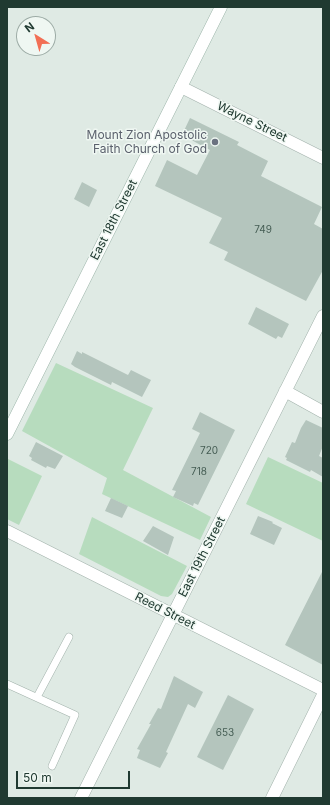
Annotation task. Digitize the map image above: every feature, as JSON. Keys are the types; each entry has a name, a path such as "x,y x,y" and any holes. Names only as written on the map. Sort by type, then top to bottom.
{"street":[{"name":"East 18th Street","path":"7,434 221,7"},
{"name":"Wayne Street","path":"181,87 323,158"},
{"name":"East 19th Street","path":"81,798 323,316"},
{"path":"285,391 323,412"},
{"name":"Reed Street","path":"7,532 323,690"},
{"path":"272,798 323,694"}],"lane":[{"path":"37,697 69,637"},
{"path":"7,684 75,715 52,766"}],"green space":[{"path":"56,363 153,408 123,470 211,517 200,540 102,494 107,478 22,431"},
{"path":"268,457 323,483 323,541 246,504"},
{"path":"8,459 42,476 19,525 7,519"},
{"path":"92,517 187,566 172,594 168,597 161,596 79,554"}],"building":[{"path":"190,118 239,142 237,145 268,161 261,176 322,207 314,224 323,229 323,270 306,301 224,260 228,252 209,243 222,218 155,186 167,160 197,175 210,150 182,135"},
{"path":"82,182 97,190 89,207 74,199"},
{"path":"256,307 289,324 282,338 278,336 276,339 248,324"},
{"path":"77,351 82,354 82,352 128,375 131,370 151,380 142,397 112,382 111,385 75,367 71,364"},
{"path":"200,412 235,430 198,505 194,503 193,506 173,497 176,491 172,490 200,433 192,429"},
{"path":"306,420 323,428 323,446 319,456 323,458 323,477 311,470 310,472 286,460 287,458 285,457 292,442 295,443"},
{"path":"36,442 63,456 55,469 47,466 46,468 31,460 32,458 29,456"},
{"path":"111,498 128,506 122,518 105,511"},
{"path":"258,516 273,522 272,523 282,528 274,545 250,534"},
{"path":"153,526 174,537 168,555 143,541"},
{"path":"323,570 323,665 285,645"},
{"path":"174,676 203,692 195,708 188,704 166,752 168,753 160,768 137,758 140,750 137,749 158,708 161,709"},
{"path":"228,695 254,709 223,770 197,757"}],"place":[{"name":"Mount Zion Apostolic Faith Church of God","path":"215,142"}]}
